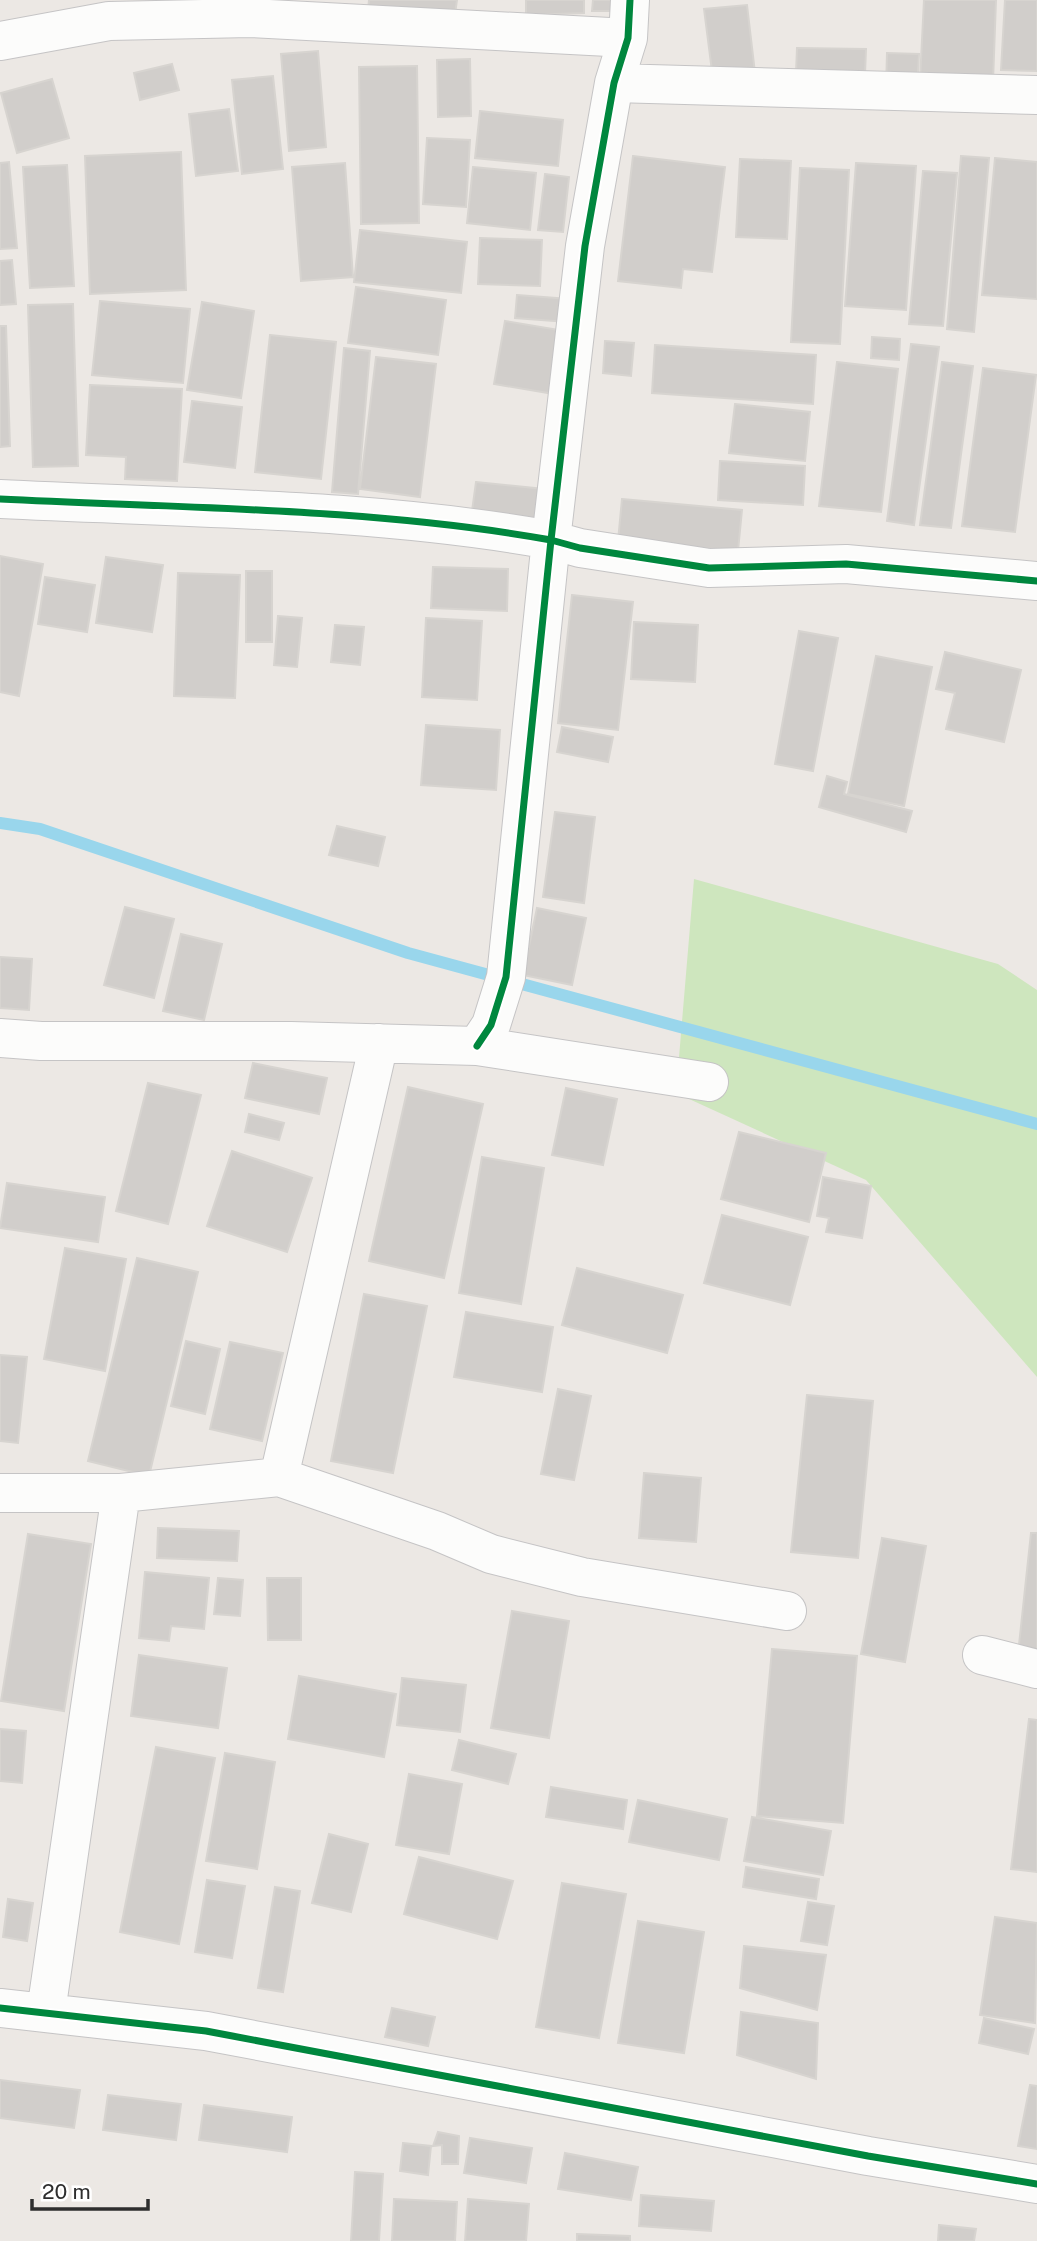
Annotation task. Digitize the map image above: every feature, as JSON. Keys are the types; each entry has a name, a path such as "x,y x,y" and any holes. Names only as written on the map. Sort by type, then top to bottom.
{"street":[{"path":"484,1035 506,977 551,540 585,246 614,83 628,38 630,0"},
{"path":"0,41 109,21 250,18 628,38"},
{"path":"614,83 1037,95"},
{"path":"0,499 332,516 502,531 580,548 709,568 846,564 1037,581"},
{"path":"0,1038 41,1041 379,1043 484,1035 709,1082"},
{"path":"279,1476 379,1043"},
{"path":"0,1493 121,1493 279,1476 437,1531 491,1554 582,1577 788,1611"},
{"path":"46,2012 121,1493"},
{"path":"982,1655 1037,1670"},
{"path":"0,2008 206,2031 868,2156 1037,2184"}],"green space":[{"path":"694,879 998,964 1037,990 1037,1377 866,1180 676,1093"}],"building":[{"path":"369,0 457,0 454,21 368,10"},
{"path":"526,0 584,0 584,13 526,15"},
{"path":"593,0 613,0 613,11 592,11"},
{"path":"924,0 996,0 993,82 920,80"},
{"path":"1005,0 1037,0 1037,71 1001,70"},
{"path":"747,5 755,73 713,79 704,9"},
{"path":"797,48 866,49 865,74 796,73"},
{"path":"318,51 326,147 289,151 281,54"},
{"path":"887,53 919,54 917,90 886,89"},
{"path":"470,59 471,116 438,117 437,60"},
{"path":"172,64 179,90 140,100 134,73"},
{"path":"417,66 419,223 361,224 359,67"},
{"path":"273,76 283,169 242,174 232,80"},
{"path":"52,79 69,138 17,153 1,93"},
{"path":"229,109 238,171 196,176 189,114"},
{"path":"480,111 563,120 558,166 475,158"},
{"path":"427,138 470,140 466,207 423,204"},
{"path":"181,152 186,290 90,294 85,156"},
{"path":"633,156 725,167 712,272 683,269 681,288 618,281"},
{"path":"961,156 989,158 974,332 947,329"},
{"path":"995,158 1037,162 1037,299 982,295"},
{"path":"740,159 791,161 787,239 736,237"},
{"path":"9,162 17,248 0,249 0,163"},
{"path":"345,163 353,277 301,281 292,167"},
{"path":"856,163 916,166 906,310 845,306"},
{"path":"67,165 74,286 30,288 23,167"},
{"path":"473,167 536,173 530,230 467,223"},
{"path":"800,168 849,170 840,344 791,342"},
{"path":"923,171 957,173 943,326 909,324"},
{"path":"545,174 569,177 563,232 538,230"},
{"path":"360,230 467,242 461,293 354,282"},
{"path":"480,238 542,240 540,286 478,284"},
{"path":"12,260 16,304 0,305 0,261"},
{"path":"356,287 446,300 438,355 348,343"},
{"path":"517,295 569,299 567,322 515,318"},
{"path":"100,301 190,309 183,383 92,375"},
{"path":"202,302 254,311 241,398 187,390"},
{"path":"73,304 78,466 33,467 28,305"},
{"path":"505,321 565,331 554,394 494,384"},
{"path":"0,326 6,326 10,446 0,447"},
{"path":"270,335 336,342 321,479 255,472"},
{"path":"872,337 900,339 899,360 871,358"},
{"path":"605,341 634,343 631,376 603,373"},
{"path":"911,344 939,347 914,525 887,521"},
{"path":"655,345 816,355 813,404 652,393"},
{"path":"344,348 370,351 358,494 332,492"},
{"path":"376,357 436,364 420,497 360,489"},
{"path":"837,362 898,369 881,512 819,506"},
{"path":"942,362 973,366 951,528 920,525"},
{"path":"983,368 1036,375 1015,532 962,526"},
{"path":"90,385 182,389 177,481 125,479 126,457 86,455"},
{"path":"192,401 242,407 235,468 184,462"},
{"path":"735,404 810,412 805,461 729,453"},
{"path":"720,461 805,466 803,505 718,500"},
{"path":"476,482 544,489 541,519 472,511"},
{"path":"622,499 742,510 738,551 618,541"},
{"path":"0,556 43,564 19,696 0,692"},
{"path":"106,557 163,565 152,632 96,623"},
{"path":"433,567 508,569 507,611 431,608"},
{"path":"246,571 272,571 272,642 246,642"},
{"path":"178,573 240,575 235,698 174,696"},
{"path":"45,577 95,585 87,632 38,624"},
{"path":"572,595 633,602 618,730 558,723"},
{"path":"278,616 302,618 297,667 274,665"},
{"path":"426,618 482,621 477,700 422,697"},
{"path":"634,622 698,625 695,682 631,679"},
{"path":"335,625 364,627 360,665 331,662"},
{"path":"799,631 838,638 813,771 775,764"},
{"path":"945,652 1021,670 1004,742 946,729 955,693 936,689"},
{"path":"876,656 932,667 904,806 848,794"},
{"path":"426,725 500,730 496,790 421,785"},
{"path":"562,727 613,737 608,762 557,752"},
{"path":"827,776 847,782 844,794 912,811 906,832 819,807"},
{"path":"555,812 595,817 584,903 543,897"},
{"path":"337,826 385,837 378,866 329,855"},
{"path":"125,907 174,919 154,998 104,985"},
{"path":"537,908 586,918 572,985 523,975"},
{"path":"181,934 222,944 204,1020 163,1011"},
{"path":"0,957 32,959 29,1010 0,1008"},
{"path":"253,1063 327,1078 319,1114 245,1098"},
{"path":"148,1083 201,1095 168,1224 116,1211"},
{"path":"408,1087 483,1104 444,1278 369,1261"},
{"path":"566,1088 617,1099 603,1165 552,1155"},
{"path":"249,1114 284,1123 279,1140 245,1132"},
{"path":"739,1132 826,1153 809,1222 721,1199"},
{"path":"232,1151 312,1178 287,1252 207,1226"},
{"path":"482,1157 544,1168 521,1304 459,1293"},
{"path":"823,1177 871,1186 862,1238 826,1232 829,1218 817,1216"},
{"path":"7,1183 105,1197 98,1242 0,1228"},
{"path":"722,1215 808,1237 790,1305 704,1283"},
{"path":"65,1248 126,1259 105,1371 44,1359"},
{"path":"137,1258 198,1272 149,1476 88,1461"},
{"path":"577,1268 683,1295 667,1353 562,1325"},
{"path":"364,1294 427,1306 393,1473 331,1461"},
{"path":"466,1312 553,1327 542,1392 454,1377"},
{"path":"186,1341 220,1349 205,1414 171,1406"},
{"path":"230,1342 283,1353 262,1441 210,1429"},
{"path":"0,1355 27,1357 18,1443 0,1441"},
{"path":"558,1389 591,1396 574,1480 541,1474"},
{"path":"807,1395 873,1401 858,1558 791,1552"},
{"path":"644,1473 701,1478 696,1542 639,1538"},
{"path":"158,1528 239,1531 237,1561 157,1558"},
{"path":"1031,1533 1037,1533 1037,1656 1018,1654"},
{"path":"28,1534 91,1544 64,1711 1,1701"},
{"path":"882,1538 926,1546 905,1662 861,1654"},
{"path":"145,1572 209,1578 204,1629 171,1626 169,1641 139,1638"},
{"path":"218,1578 243,1580 240,1616 214,1614"},
{"path":"267,1578 301,1578 301,1640 268,1640"},
{"path":"512,1611 569,1621 549,1738 491,1728"},
{"path":"772,1649 857,1656 843,1823 757,1816"},
{"path":"139,1655 227,1668 218,1728 131,1716"},
{"path":"299,1676 396,1694 384,1757 288,1739"},
{"path":"402,1678 466,1685 460,1732 397,1725"},
{"path":"1029,1719 1037,1720 1037,1872 1011,1869"},
{"path":"0,1729 26,1731 22,1783 0,1781"},
{"path":"459,1740 516,1754 508,1784 452,1770"},
{"path":"156,1747 215,1758 179,1944 120,1932"},
{"path":"225,1753 275,1762 257,1869 206,1861"},
{"path":"409,1774 462,1784 449,1854 396,1845"},
{"path":"551,1787 627,1800 623,1829 546,1817"},
{"path":"638,1800 727,1819 719,1860 629,1842"},
{"path":"752,1817 831,1831 823,1875 744,1861"},
{"path":"329,1834 368,1844 351,1912 312,1903"},
{"path":"419,1857 513,1881 497,1939 404,1914"},
{"path":"746,1867 819,1879 816,1899 743,1887"},
{"path":"207,1880 245,1886 232,1958 195,1952"},
{"path":"562,1883 626,1894 599,2038 536,2027"},
{"path":"275,1887 300,1891 283,1992 258,1988"},
{"path":"8,1899 33,1903 27,1941 3,1937"},
{"path":"808,1902 834,1906 827,1945 801,1941"},
{"path":"995,1917 1037,1923 1035,2023 980,2015"},
{"path":"638,1921 704,1932 684,2053 618,2043"},
{"path":"744,1946 826,1955 817,2010 740,1988"},
{"path":"392,2008 435,2017 428,2046 385,2037"},
{"path":"741,2012 818,2023 816,2079 737,2055"},
{"path":"984,2018 1034,2029 1028,2054 979,2043"},
{"path":"0,2080 80,2090 74,2128 0,2118"},
{"path":"1030,2085 1037,2086 1037,2149 1018,2146"},
{"path":"108,2095 181,2104 176,2140 103,2130"},
{"path":"204,2105 292,2117 287,2152 199,2140"},
{"path":"438,2132 459,2136 458,2164 442,2164 442,2145 433,2146"},
{"path":"470,2138 532,2148 526,2183 464,2173"},
{"path":"403,2143 431,2146 428,2175 400,2171"},
{"path":"565,2153 638,2167 631,2200 558,2189"},
{"path":"355,2172 383,2174 379,2241 351,2241"},
{"path":"641,2195 714,2201 711,2231 639,2226"},
{"path":"394,2199 457,2202 455,2241 392,2241"},
{"path":"468,2199 529,2204 526,2241 465,2241"},
{"path":"939,2225 976,2229 974,2241 938,2241"},
{"path":"577,2234 630,2236 630,2241 577,2241"}],"waterway":[{"path":"0,823 40,829 408,953 1037,1124"}],"cycle path":[{"path":"0,499 346,515 484,529 551,540 585,246 614,83 628,38 630,0"},
{"path":"477,1046 491,1025 506,977 551,540 580,548 709,568 846,564 1037,581"},
{"path":"0,2008 206,2031 868,2156 1037,2184"}]}
